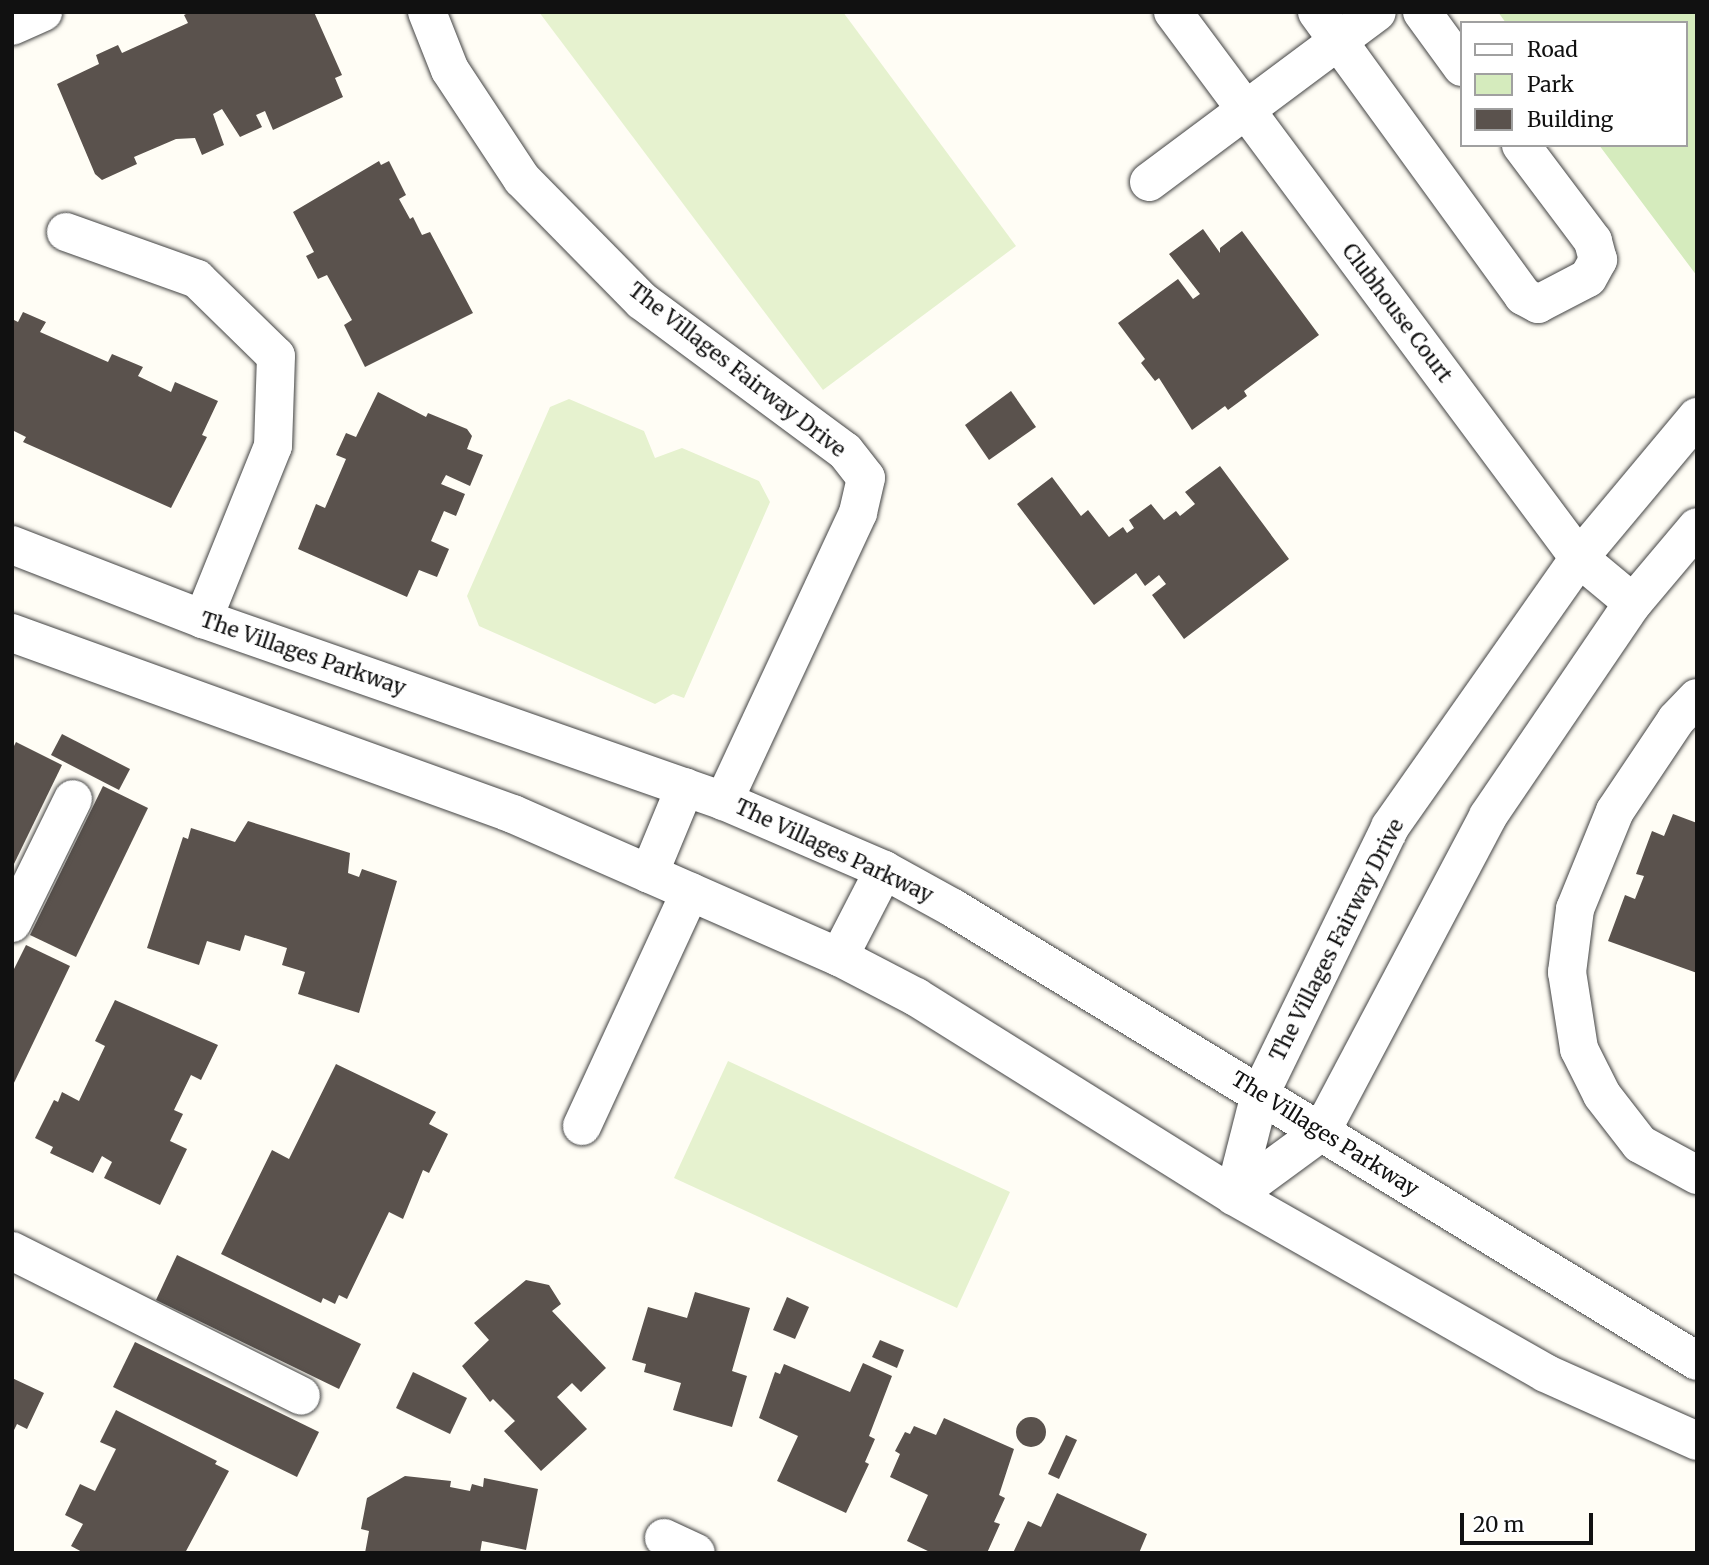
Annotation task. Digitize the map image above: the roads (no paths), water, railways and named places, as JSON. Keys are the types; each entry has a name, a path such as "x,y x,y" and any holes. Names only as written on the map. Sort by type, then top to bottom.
{"street":[{"path":"12,26 44,12"},
{"name":"The Villages Fairway Drive","path":"428,12 450,70 522,179 642,302 845,452 866,478 858,513 724,801"},
{"name":"Clubhouse Court","path":"1173,12 1579,558 1633,603"},
{"path":"1149,183 1245,109 1327,27 1377,12"},
{"path":"1422,12 1460,64"},
{"path":"1327,27 1523,296 1538,304 1588,278 1598,260 1592,241 1522,147"},
{"path":"66,232 197,279 276,356 273,446 203,619"},
{"name":"The Villages Fairway Drive","path":"1234,1196 1260,1094 1390,827 1579,558 1697,417"},
{"path":"1234,1196 1321,1132 1488,816 1633,603 1697,527"},
{"name":"The Villages Parkway","path":"12,545 203,619 724,801 884,870 1260,1094 1697,1361"},
{"path":"12,633 513,814 839,957 915,998 1234,1196 1545,1373 1697,1441"},
{"path":"1690,717 1615,811 1575,909 1567,972 1579,1049 1602,1095 1640,1144 1697,1175"},
{"path":"649,874 685,787"},
{"path":"12,923 73,799"},
{"path":"839,957 884,870"},
{"path":"582,1126 690,892"},
{"path":"12,1251 301,1396"}]}
